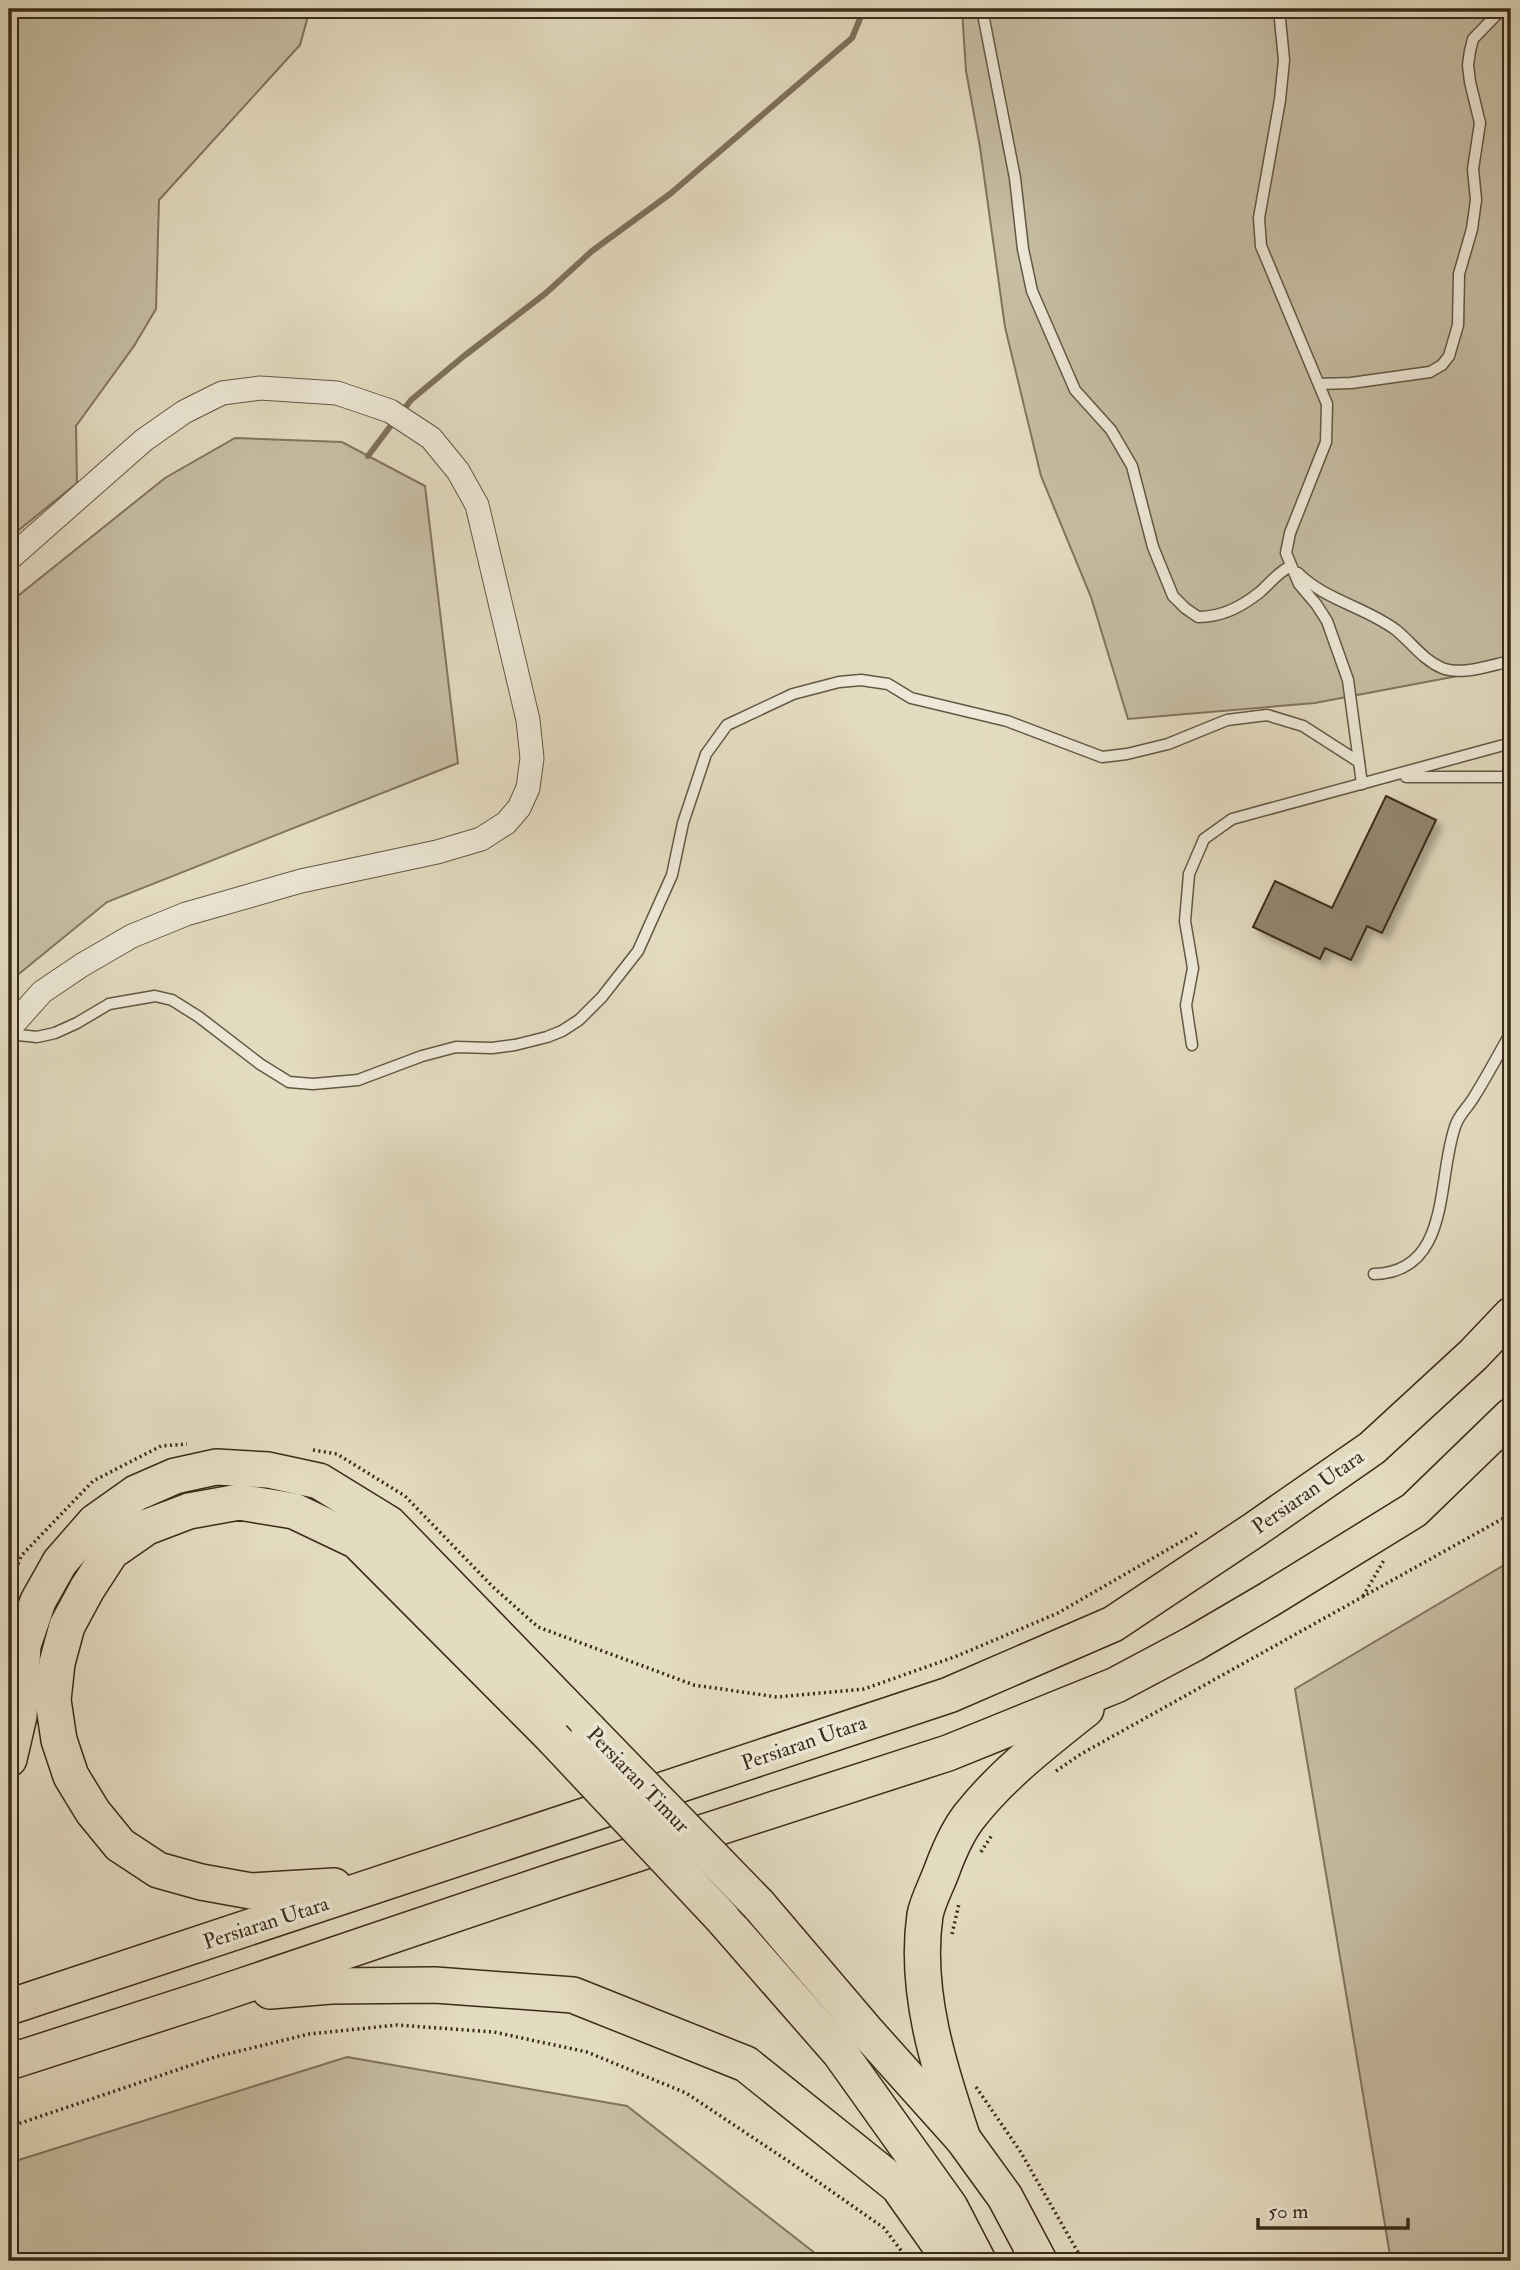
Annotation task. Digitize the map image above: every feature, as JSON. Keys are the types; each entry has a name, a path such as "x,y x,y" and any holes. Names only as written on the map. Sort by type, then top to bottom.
{"main road":[{"name":"Persiaran Utara","path":"9,2007 949,1695 1114,1624 1372,1447 1473,1355 1511,1315"},
{"path":"9,2062 559,1879 948,1754 1116,1685 1258,1606 1413,1510 1511,1416"},
{"name":"Persiaran Timur","path":"9,1759 19,1716 23,1645 38,1601 60,1562 95,1522 136,1493 176,1476 216,1467 268,1470 318,1480 389,1524 759,1905 963,2139 1005,2197 1039,2261"},
{"name":"Persiaran Timur","path":"400,1879 251,1891 201,1882 159,1870 120,1844 93,1811 71,1776 59,1740 53,1700 57,1663 67,1626 111,1552 147,1527 189,1511 239,1502 295,1511 357,1541 553,1738 722,1918 840,2053 950,2207 978,2261"},
{"path":"963,2139 950,2101 925,2004 922,1959 926,1912 946,1859 970,1815 1012,1770 1116,1685"},
{"path":"207,1998 331,1986 435,1985 573,1995 746,2064 898,2186 951,2261"}],"street":[{"path":"9,559 144,440 184,412 222,393 260,388 337,393 390,411 431,438 458,471 477,505 528,720 532,758 528,788 519,808 506,823 481,839 437,852 301,881 186,914 132,936 42,992 9,1032"}],"lane":[{"path":"982,9 1015,177 1023,249 1032,291 1075,390 1111,430 1132,466 1153,547 1172,596 1198,617 1225,614 1259,592 1290,566"},
{"path":"1279,9 1284,60 1280,100 1259,218 1261,246 1327,404 1326,442 1290,533 1286,553 1299,584 1327,621 1348,680 1362,784"},
{"path":"1319,384 1351,383 1430,372 1442,365 1449,356 1458,326 1459,274 1472,229 1476,200 1473,169 1480,123 1469,74 1470,51 1474,39 1502,9"},
{"path":"1290,566 1315,589 1376,617 1424,657 1443,669 1463,671 1511,661"},
{"path":"9,1032 37,1037 55,1033 109,1004 155,996 172,1000 199,1017 260,1064 289,1082 313,1084 358,1080 422,1056 456,1047 492,1048 515,1045 562,1031 579,1020 602,997 638,951 672,875 683,823 706,754 727,726 793,694 839,682 861,680 888,684 911,698 1007,722 1102,757 1168,744 1227,720 1267,715 1303,726 1359,762"},
{"path":"1192,1045 1186,1005 1192,968 1185,921 1189,874 1204,839 1232,819 1511,743"},
{"path":"1389,777 1511,777"},
{"path":"1374,1274 1391,1274 1403,1269 1419,1256 1429,1241 1442,1196 1456,1124 1511,1032"}],"path":[{"path":"9,1590 20,1556 93,1481 160,1446 188,1444"},
{"path":"310,1449 337,1454 405,1496 493,1587 538,1627 694,1685 777,1698 864,1689 957,1656 1058,1614 1208,1526"},
{"path":"1050,1774 1081,1754 1511,1514"},
{"path":"979,1856 998,1825"},
{"path":"951,1938 960,1900"},
{"path":"9,2127 215,2057 309,2034 397,2025 494,2032 587,2052 685,2093 884,2228 909,2261"},
{"path":"976,2086 1020,2151 1083,2261"}],"shaded area":[{"path":"9,9 310,9 300,45 159,200 156,309 134,346 76,426 77,483 9,538"},
{"path":"962,9 1511,9 1511,666 1315,703 1128,719 1091,597 1041,476 1005,327 980,147 966,71"},
{"path":"235,438 342,442 425,486 458,763 107,902 9,982 9,603 165,478"},
{"path":"1511,1561 1511,2261 1391,2261 1295,1689"},
{"path":"347,2057 627,2106 825,2261 9,2261 9,2163"}],"building":[{"path":"1386,796 1436,820 1382,933 1367,926 1351,960 1325,948 1320,959 1253,927 1275,881 1332,908"}],"waterway":[{"path":"402,412 411,400 546,293 592,251 670,194 852,38 864,9"},
{"path":"368,456 395,420"}]}
